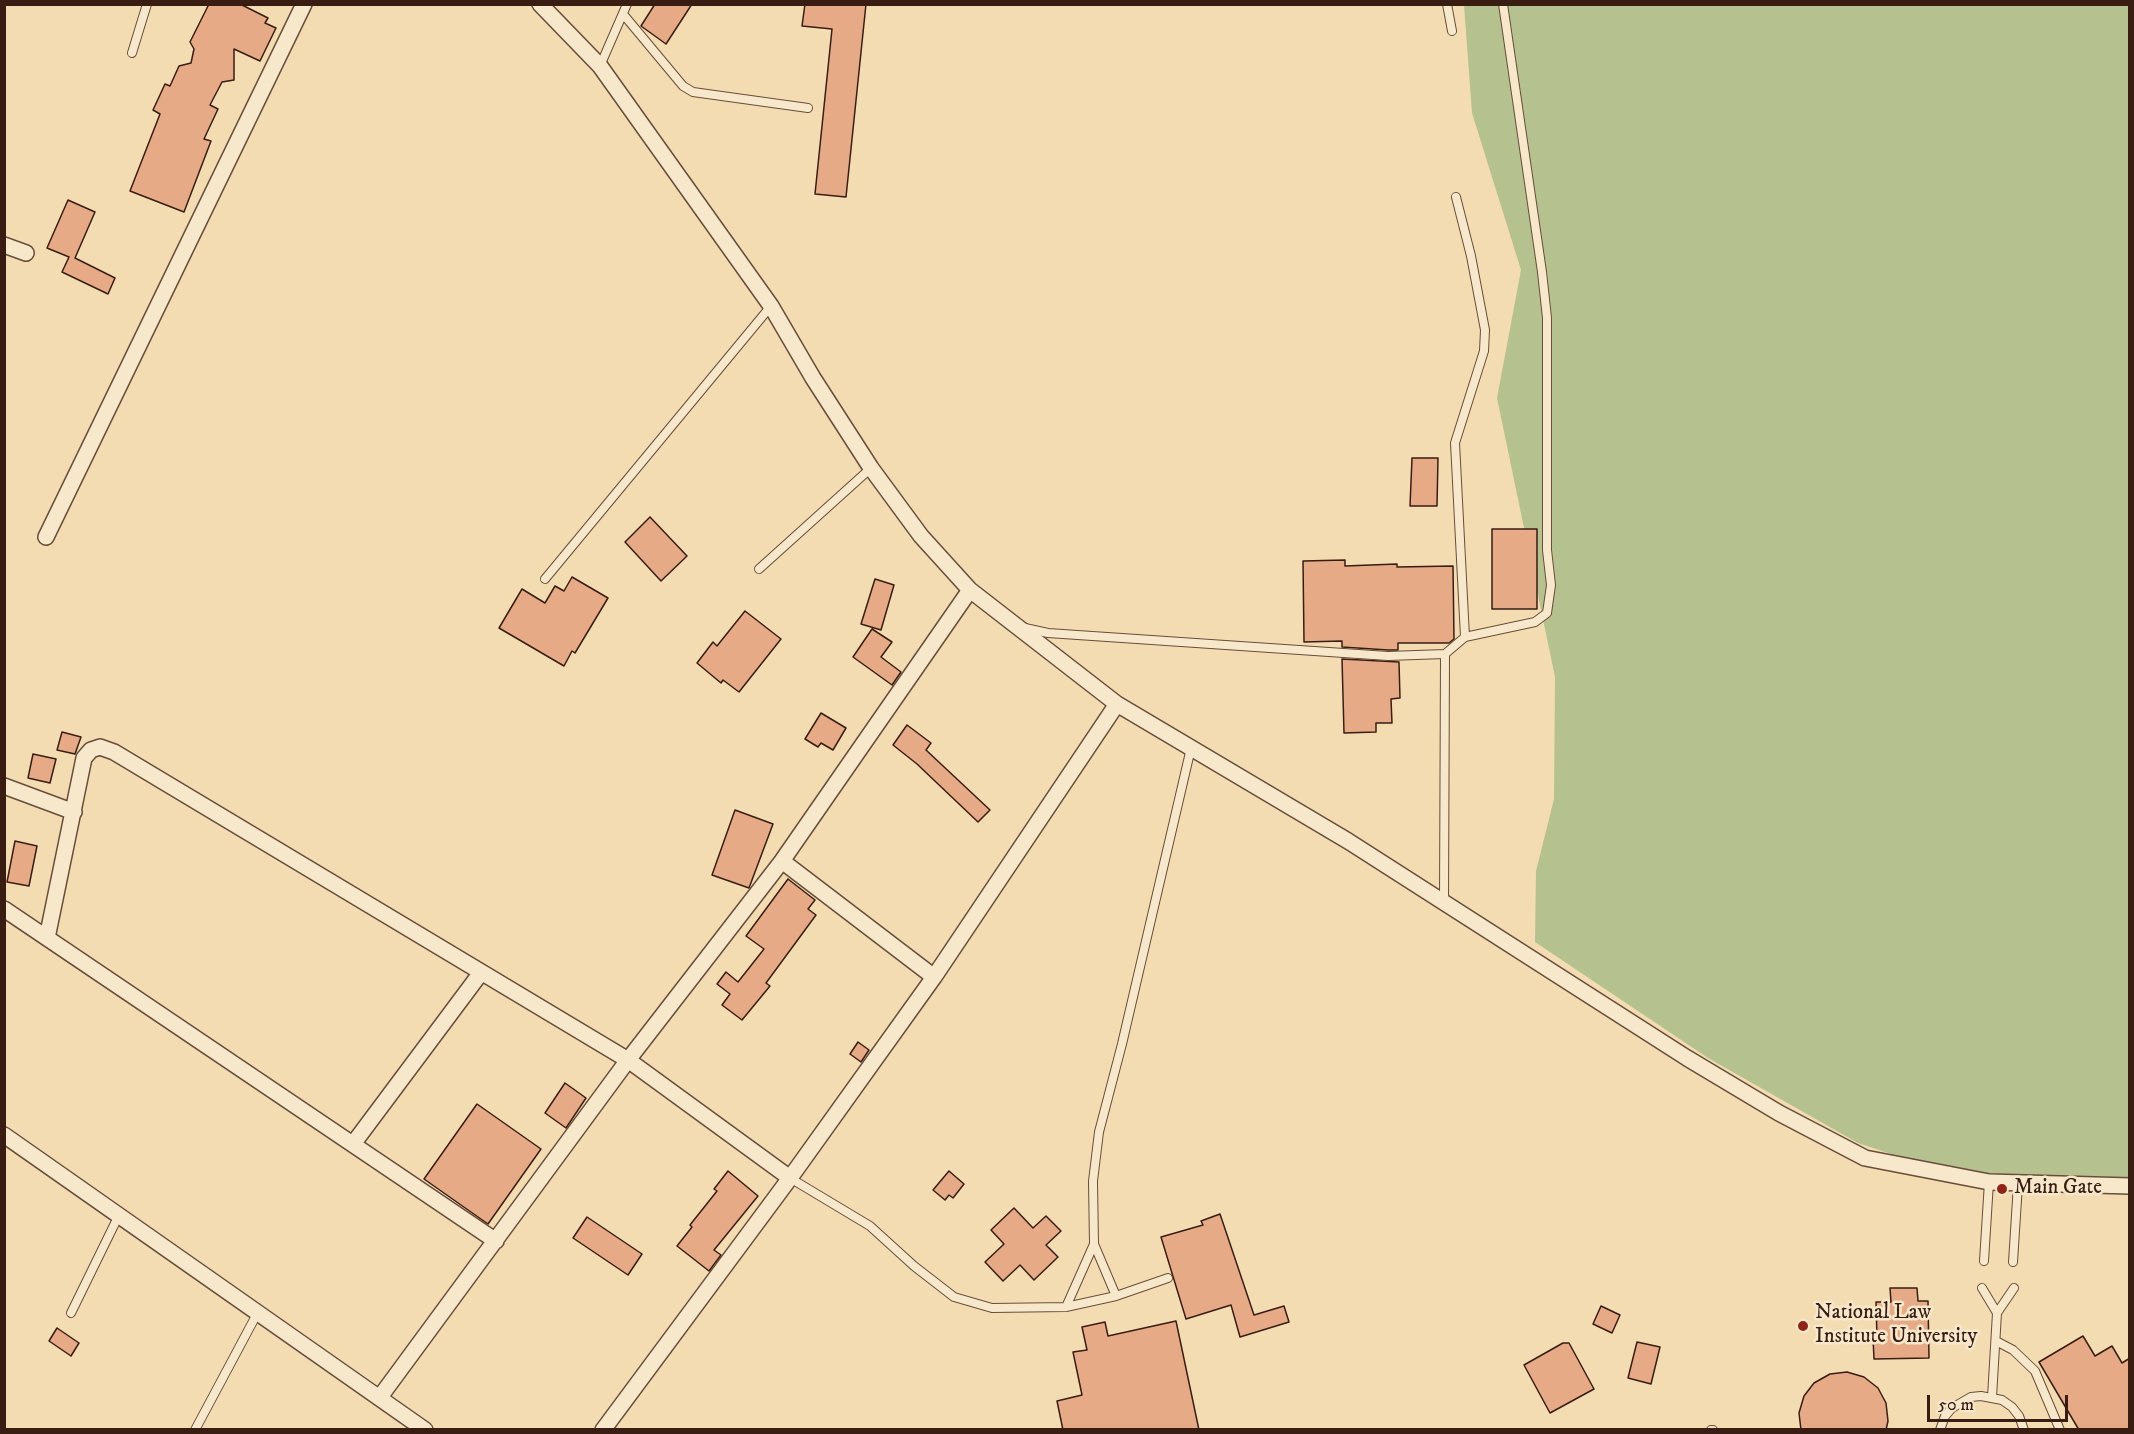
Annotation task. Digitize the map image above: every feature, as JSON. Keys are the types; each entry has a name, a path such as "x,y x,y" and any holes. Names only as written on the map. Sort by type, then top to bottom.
{"street":[{"path":"46,537 304,4"},
{"path":"540,4 600,66 771,306 813,378 871,468 921,536 970,590 1117,704 1348,841 1687,1058 1779,1113 1865,1158 1989,1182 2130,1186"},
{"path":"4,245 26,253"},
{"path":"380,1397 628,1060 782,861 970,590"},
{"path":"603,1430 790,1178 934,976 1117,704"},
{"path":"47,938 84,758 90,750 100,747 114,752 480,974 628,1060 790,1178"},
{"path":"4,786 74,812"},
{"path":"782,861 934,976"},
{"path":"4,909 496,1241"},
{"path":"353,1144 480,974"},
{"path":"4,1136 425,1430"}],"lane":[{"path":"132,53 147,4"},
{"path":"600,66 627,4"},
{"path":"1447,4 1452,31"},
{"path":"1015,625 1048,633 1388,656 1445,654 1464,637 1535,622 1547,613 1551,585 1547,550 1547,318 1503,4"},
{"path":"623,14 683,86 693,92 807,108"},
{"path":"1456,197 1471,256 1485,330 1484,351 1455,443 1464,637"},
{"path":"545,579 771,306"},
{"path":"759,569 871,468"},
{"path":"1444,902 1445,654"},
{"path":"1116,1296 1094,1244 1094,1181 1099,1132 1122,1044 1191,748"},
{"path":"790,1178 870,1226 914,1266 954,1297 992,1308 1066,1306 1116,1296 1168,1278"},
{"path":"1984,1261 1989,1182"},
{"path":"2013,1262 2018,1184"},
{"path":"71,1313 119,1215"},
{"path":"1066,1306 1094,1244"},
{"path":"1982,1288 1997,1313"},
{"path":"1992,1397 1997,1313 2014,1288"},
{"path":"195,1430 258,1312"},
{"path":"1996,1341 2013,1350 2035,1371 2060,1430"},
{"path":"1940,1430 1945,1416 1960,1401 1971,1397 1992,1397 2012,1407 2019,1416 2024,1430"}],"green space":[{"path":"1464,5 2129,5 2129,1187 1975,1182 1858,1143 1708,1058 1535,942 1536,871 1554,799 1555,677 1497,398 1521,270 1472,113"}],"building":[{"path":"209,4 240,4 268,18 265,23 276,28 260,61 234,49 234,80 222,82 210,105 218,109 204,139 211,141 184,212 130,191 160,114 153,110 165,84 170,86 179,66 191,63 194,49 190,42"},
{"path":"655,4 692,4 666,44 641,26"},
{"path":"805,4 866,4 846,197 815,194 832,29 802,26"},
{"path":"68,200 95,212 75,258 115,278 108,294 62,272 69,257 47,248"},
{"path":"1412,458 1438,458 1437,506 1410,506"},
{"path":"650,517 687,556 661,581 625,542"},
{"path":"1492,529 1537,529 1537,609 1492,609"},
{"path":"1345,560 1345,566 1397,564 1397,567 1453,566 1454,639 1449,643 1398,643 1398,650 1342,647 1342,641 1304,642 1303,561"},
{"path":"572,577 608,598 575,653 572,651 564,666 499,628 522,589 545,603 555,586 564,591"},
{"path":"875,579 894,585 881,630 861,624"},
{"path":"745,611 781,639 739,692 723,680 721,683 697,663 713,642 717,646"},
{"path":"872,629 892,642 881,657 901,672 892,685 853,657"},
{"path":"1342,659 1399,662 1400,698 1391,699 1392,723 1376,723 1376,732 1344,733"},
{"path":"821,713 846,728 833,750 821,743 818,747 805,739"},
{"path":"907,725 931,743 926,750 990,810 978,822 917,764 893,745"},
{"path":"62,732 81,737 75,754 57,750"},
{"path":"33,754 56,759 50,783 28,778"},
{"path":"735,810 773,824 749,888 712,875"},
{"path":"15,841 37,846 29,886 7,882"},
{"path":"788,879 815,900 808,909 816,915 766,983 770,986 742,1020 722,1005 730,994 717,984 726,972 738,982 764,949 746,936"},
{"path":"858,1042 869,1050 861,1062 850,1054"},
{"path":"565,1083 586,1098 566,1128 545,1113"},
{"path":"477,1104 541,1149 488,1224 424,1179"},
{"path":"728,1171 758,1196 714,1250 721,1255 709,1271 677,1246 692,1227 690,1225 717,1191 714,1189"},
{"path":"949,1171 964,1184 953,1198 949,1195 945,1200 933,1190"},
{"path":"1014,1208 1033,1228 1046,1216 1061,1231 1046,1245 1058,1257 1034,1280 1020,1265 1003,1281 985,1262 1004,1244 991,1230"},
{"path":"1220,1214 1254,1315 1284,1306 1289,1322 1240,1337 1231,1305 1186,1319 1161,1237 1203,1225 1201,1221"},
{"path":"587,1217 642,1254 628,1275 573,1238"},
{"path":"1890,1288 1917,1288 1918,1301 1928,1301 1929,1358 1874,1359 1873,1338 1877,1338 1876,1302 1891,1302"},
{"path":"1601,1306 1620,1315 1612,1333 1593,1324"},
{"path":"1176,1321 1199,1430 1063,1430 1057,1401 1082,1395 1073,1352 1087,1350 1082,1327 1105,1322 1108,1336"},
{"path":"57,1328 79,1343 71,1356 49,1341"},
{"path":"2083,1336 2095,1356 2112,1346 2122,1363 2130,1358 2130,1430 2079,1430 2039,1362"},
{"path":"1637,1342 1660,1347 1651,1384 1628,1378"},
{"path":"1563,1343 1569,1343 1594,1389 1550,1413 1524,1365"},
{"path":"1847,1372 1864,1377 1878,1388 1886,1403 1888,1421 1886,1430 1801,1430 1799,1413 1804,1396 1814,1383 1830,1374"}],"place":[{"name":"Main Gate","path":"2002,1189"},
{"name":"National Law Institute University","path":"1803,1326"}]}
